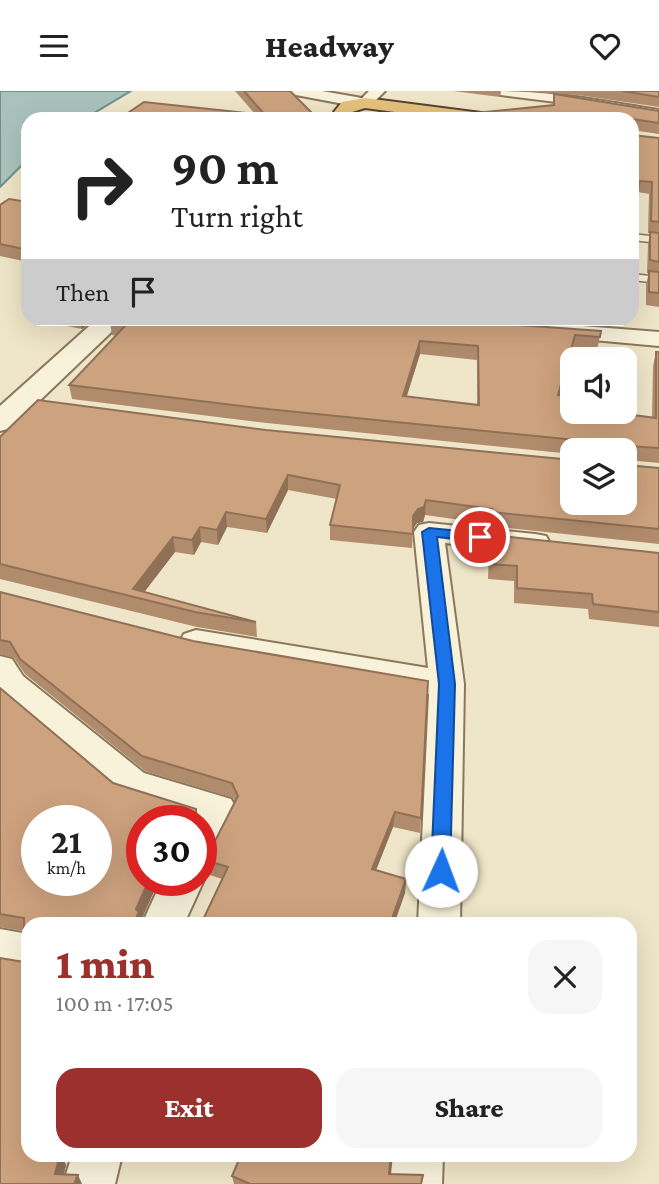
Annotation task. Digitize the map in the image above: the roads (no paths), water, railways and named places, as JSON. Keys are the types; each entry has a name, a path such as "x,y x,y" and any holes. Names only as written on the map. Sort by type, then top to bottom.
{"highway":[{"path":"366,104 432,112"}],"street":[{"path":"296,91 366,104"},
{"path":"501,91 599,103 608,107 659,115"},
{"path":"0,422 34,404 106,326"},
{"path":"538,330 659,339"},
{"path":"439,917 447,684 429,532 564,546"},
{"path":"169,635 195,642 447,684"},
{"path":"0,668 11,685 132,785 200,805"},
{"path":"166,917 176,896"},
{"path":"0,949 21,953"},
{"path":"89,1184 95,1162"},
{"path":"416,1184 418,1162"}],"lane":[{"path":"639,238 659,240"},
{"path":"639,278 659,280"}],"water":[{"path":"0,91 131,91 96,112 21,112 21,166 0,187"}]}
